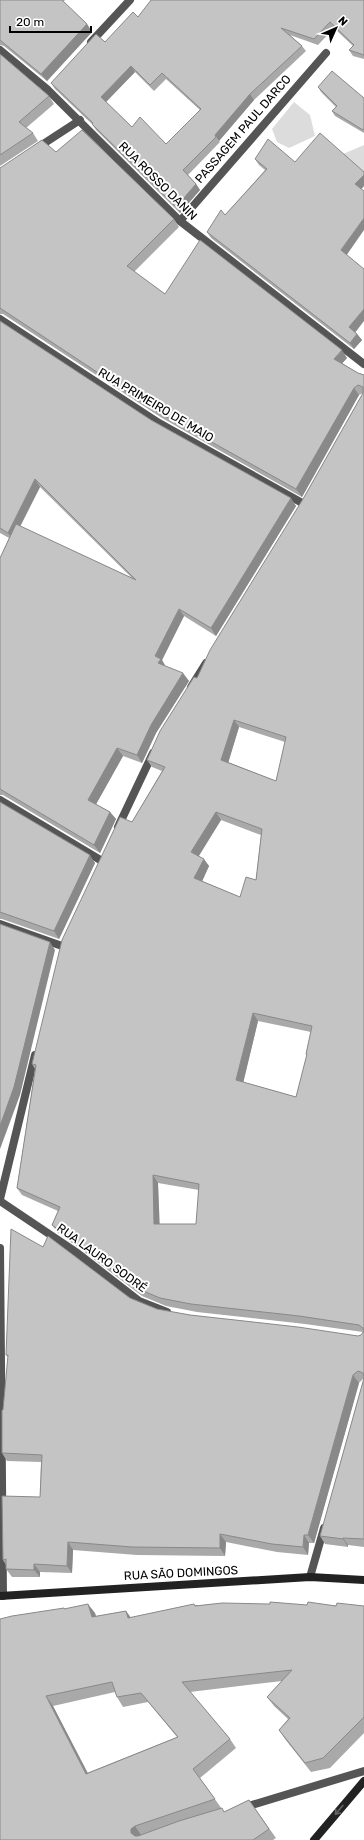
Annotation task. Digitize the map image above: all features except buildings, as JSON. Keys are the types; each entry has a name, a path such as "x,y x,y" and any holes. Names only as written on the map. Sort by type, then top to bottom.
{"street":[{"path":"84,49 130,0"},
{"name":"RUA ROSSO DANIN","path":"0,50 50,86 80,120 180,222 364,364"},
{"name":"PASSAGEM PAUL DARCO","path":"180,222 326,53"},
{"path":"27,155 80,120"},
{"name":"RUA PRIMEIRO DE MAIO","path":"0,319 159,423 304,504"},
{"path":"186,695 211,654"},
{"path":"115,833 158,743"},
{"path":"0,800 102,861"},
{"path":"0,924 62,946"},
{"path":"0,1200 37,1044"},
{"name":"RUA LAURO SODRÉ","path":"0,1200 76,1252 139,1301 164,1312 177,1314"},
{"path":"0,1248 1,1596"},
{"path":"310,1577 327,1518"},
{"name":"RUA SÃO DOMINGOS","path":"1,1596 310,1577 364,1580"},
{"path":"233,1810 364,1772"},
{"path":"314,1840 364,1781"}],"shaded area":[{"path":"294,102 310,115 315,136 289,148 277,142 272,129"},
{"path":"364,145 364,172 343,154"}]}
